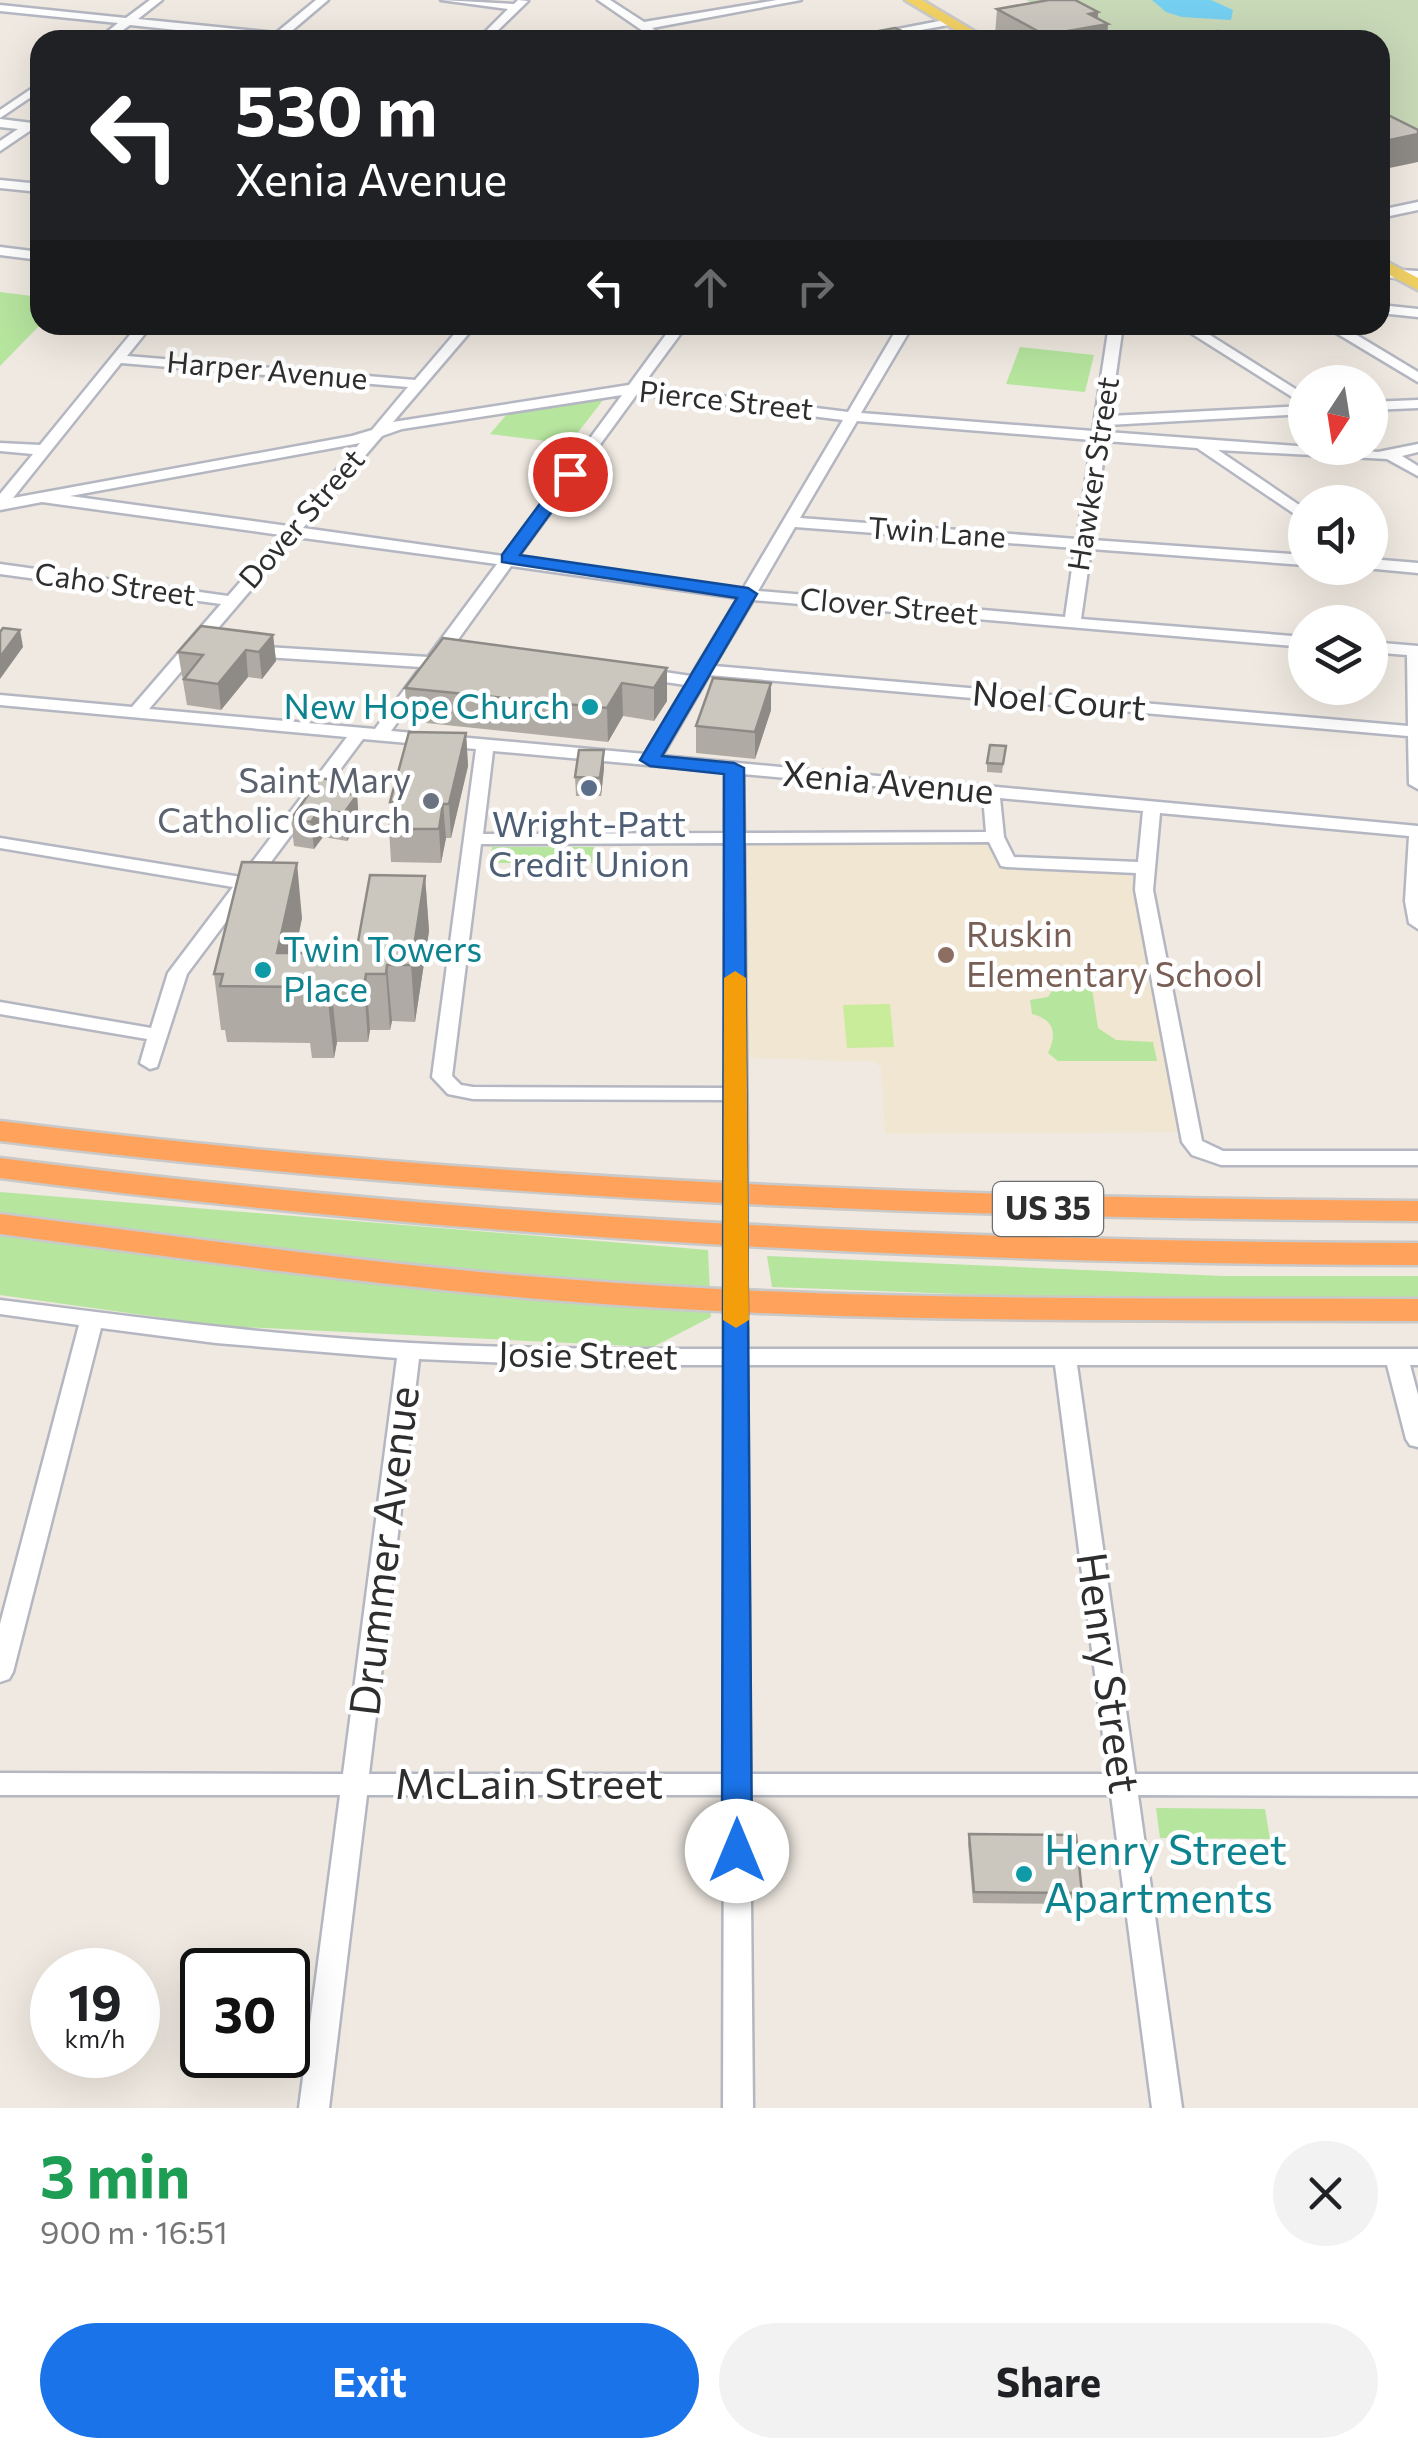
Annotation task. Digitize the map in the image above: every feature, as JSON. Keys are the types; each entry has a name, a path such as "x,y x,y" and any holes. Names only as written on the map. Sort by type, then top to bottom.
{"highway":[{"path":"0,1114 677,1196"},
{"name":"US 35","path":"0,1131 279,1166 677,1196 942,1208 1418,1211"},
{"name":"US 35","path":"0,1169 524,1223 842,1243 1127,1252 1418,1254"},
{"path":"0,1224 338,1268 645,1296 928,1308 1418,1310"}],"main road":[{"path":"912,0 964,30"},
{"path":"1390,273 1418,285"}],"street":[{"path":"116,30 157,0"},
{"path":"286,30 322,0"},
{"path":"446,0 521,3"},
{"path":"603,0 648,30"},
{"path":"642,26 796,0"},
{"path":"493,30 521,3"},
{"path":"0,8 206,30"},
{"path":"904,30 950,22"},
{"path":"0,115 30,93"},
{"path":"0,123 30,127"},
{"path":"0,147 30,129"},
{"path":"0,184 30,187"},
{"path":"1390,212 1418,206"},
{"path":"0,252 30,255"},
{"path":"1390,273 1418,275"},
{"path":"1390,310 1418,313"},
{"path":"0,504 137,335"},
{"name":"Dover Street","path":"136,713 459,335"},
{"path":"379,736 673,335"},
{"path":"650,760 900,335"},
{"name":"Hawker Street","path":"1072,622 1115,335"},
{"path":"1200,335 1288,390"},
{"path":"1347,335 1418,378"},
{"name":"Harper Avenue","path":"117,359 417,384"},
{"name":"Pierce Street","path":"42,497 377,432 633,389 853,416 1101,428 1200,444 1391,455 1418,448"},
{"path":"1388,405 1418,404"},
{"path":"1101,428 1288,412"},
{"path":"1200,444 1288,504"},
{"path":"0,447 42,450"},
{"path":"1388,453 1418,472"},
{"name":"Clover Street","path":"0,504 42,497 748,594 1288,641"},
{"name":"Twin Lane","path":"790,522 1288,559"},
{"path":"1388,565 1418,568"},
{"name":"Caho Street","path":"0,569 230,602"},
{"path":"196,642 227,648 468,664"},
{"path":"1388,649 1417,651 1418,784"},
{"name":"Noel Court","path":"628,672 1416,732"},
{"name":"Xenia Avenue","path":"0,700 1418,834"},
{"path":"150,1063 178,973 358,734"},
{"path":"484,744 442,1078 455,1090 736,1094"},
{"path":"734,768 738,2108"},
{"path":"991,792 995,837 1003,859 1016,865 1145,868"},
{"path":"1152,807 1144,890 1192,1142 1208,1154 1418,1158"},
{"path":"1418,834 1414,901 1418,923"},
{"path":"472,839 995,837"},
{"path":"0,843 244,883"},
{"path":"0,1008 158,1035"},
{"name":"Josie Street","path":"0,1306 409,1351 736,1358 1408,1358"},
{"path":"0,1672 92,1319"},
{"name":"Drummer Avenue","path":"314,2108 409,1351"},
{"name":"Henry Street","path":"1066,1358 1167,2108"},
{"path":"1408,1358 1418,1439"},
{"name":"McLain Street","path":"0,1784 1418,1785"}],"shaded area":[{"name":"Ruskin Elementary School","path":"740,837 995,837 1003,859 1145,868 1191,1132 885,1134 881,1068 875,1062 736,1057"}],"green space":[{"path":"1026,0 1418,0 1418,140 1390,125 1390,30 1086,30"},
{"path":"0,292 30,296 30,335 0,366"},
{"path":"1020,347 1094,355 1085,392 1006,384"},
{"path":"603,400 569,444 490,434 507,414"},
{"path":"492,847 594,847 593,863 490,863"},
{"path":"1045,982 1091,982 1098,1028 1116,1040 1153,1042 1157,1061 1058,1061 1048,1053 1053,1040 1050,1024 1032,1014 1030,1000 1048,997 1053,989"},
{"path":"890,1004 894,1047 847,1048 843,1005"},
{"path":"0,1192 708,1250 711,1317 653,1347 221,1326 0,1295"},
{"path":"767,1256 1222,1276 1418,1276 1418,1302 1170,1302 772,1287"},
{"path":"1156,1808 1265,1809 1270,1839 1160,1838"}],"water":[{"path":"1152,0 1211,0 1233,10 1231,20 1182,17 1166,12"}],"building":[{"path":"1075,0 1098,12 1089,14 1108,24 1074,30 1036,30 997,9"},
{"path":"1390,116 1418,130 1418,134 1390,140"},
{"path":"201,626 273,635 259,652 246,650 218,684 184,679 203,655 178,652"},
{"path":"3,628 20,630 0,657 0,632"},
{"path":"443,638 667,668 654,688 622,683 607,708 405,688"},
{"path":"713,678 771,683 755,732 696,726"},
{"path":"409,732 466,733 439,829 389,829 394,802 390,802"},
{"path":"990,745 1006,746 1003,764 987,763"},
{"path":"579,750 604,750 600,778 575,777"},
{"path":"320,778 344,782 337,792 357,795 344,813 320,809 311,822 291,819"},
{"path":"242,862 297,863 277,953 356,953 370,875 425,876 411,965 387,965 386,974 366,974 364,986 331,985 328,1001 306,1001 309,987 220,986 223,974 214,974"},
{"name":"Henry Street Apartments","path":"969,1834 1076,1835 1082,1893 974,1892"}],"slow traffic":[{"path":"735,978 736,1320"}],"place":[{"name":"New Hope Church","path":"590,707"},
{"name":"Wright-Patt Credit Union","path":"589,788"},
{"name":"Saint Mary Catholic Church","path":"431,801"},
{"name":"Ruskin Elementary School","path":"946,955"},
{"name":"Twin Towers Place","path":"263,970"},
{"name":"Henry Street Apartments","path":"1024,1874"}],"route":[{"path":"570,474 508,558 748,594 650,760 734,768 737,1851"}]}
